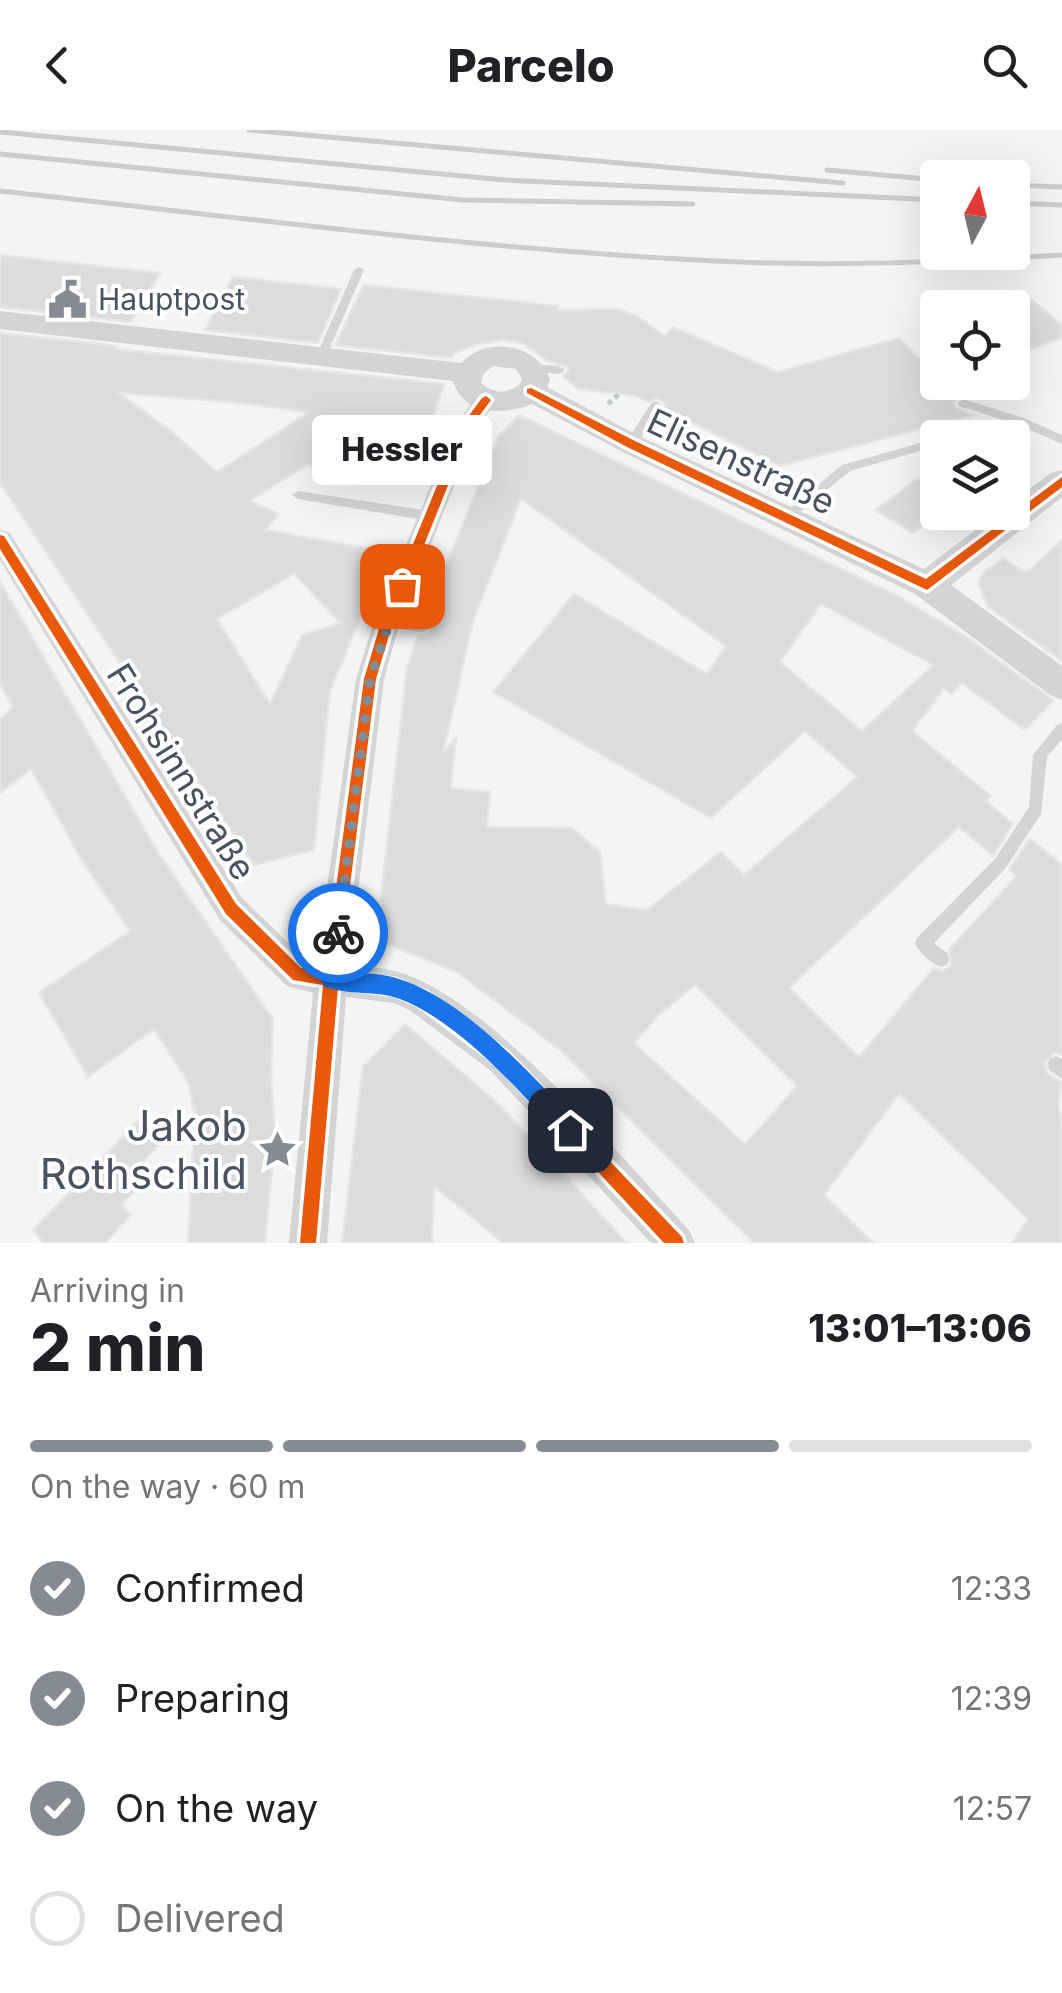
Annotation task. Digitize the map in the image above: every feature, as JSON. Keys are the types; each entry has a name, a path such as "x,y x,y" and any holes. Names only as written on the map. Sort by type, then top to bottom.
{"street":[{"name":"Elisenstraße","path":"0,320 468,373 476,363 498,356 522,360 541,376 637,434 787,516 927,585 1062,685"},
{"path":"468,373 470,389 486,400 511,401 541,376"},
{"path":"308,1243 331,980 362,724 387,622 467,425 486,400"},
{"path":"927,585 1062,480"},
{"name":"Frohsinnstraße","path":"0,539 231,909 298,975 395,987 423,999 502,1058 676,1243"}],"lane":[{"path":"320,359 359,270"},
{"path":"963,403 1058,438"},
{"path":"637,434 656,406"},
{"path":"787,516 846,468 920,447"},
{"path":"298,495 430,516"},
{"path":"387,622 421,628"},
{"path":"940,960 923,943 1009,851 1036,809 1040,755 1062,729"}],"building":[{"path":"0,255 160,273 131,322 0,307"},
{"path":"233,277 341,289 318,343 205,330"},
{"path":"364,285 558,306 557,310 617,309 638,316 664,336 673,327 778,372 899,338 920,359 920,400 956,400 956,408 974,415 955,420 920,420 920,429 780,466 664,409 666,404 658,398 648,402 636,396 578,389 563,376 569,371 567,367 548,361 524,344 503,340 479,344 454,353 452,358 335,345"},
{"path":"1030,301 1062,325 1062,338 1030,350"},
{"path":"0,333 444,384 432,420 369,416 346,472 307,465 250,501 279,514 266,530 388,552 330,691 314,850 254,865 0,483","holes":["119,393 232,402 309,412 217,472 171,431","294,574 340,623 302,635 270,704 217,619"]},
{"path":"519,415 894,594 965,636 1054,701 1025,730 962,683 951,694 944,689 912,731 991,796 986,801 1013,824 993,856 959,827 789,988 859,1057 934,968 942,971 951,966 949,950 1016,876 1009,870 1030,838 1062,865 1062,1055 1054,1053 1044,1063 1048,1074 1062,1083 1058,1102 1062,1126 1062,1243 1012,1243 1028,1219 899,1094 824,1195 873,1243 754,1243 560,1050 457,972 376,940 407,667 418,635 427,635 431,629 425,617 498,437","holes":["521,499 726,646 707,674 574,594 493,692 711,818 805,731 857,777 744,875 721,852 647,910 606,904 600,852 572,828 487,827 490,792 451,788 456,738 443,753 473,621","821,604 933,665 862,731 780,662","695,985 797,1086 745,1144 634,1043 659,1015"]},
{"path":"920,477 920,527 913,533 875,510"},
{"path":"1062,540 1062,661 988,607 978,583 982,574 1003,558 1024,571 1030,570"},
{"path":"0,582 159,854 273,1019 275,1139 265,1243 188,1243 195,1107 189,1084 154,1029 88,1077 39,993 130,931 83,862 31,769 0,793 0,719 13,707 0,684"},
{"path":"405,1024 501,1106 627,1243 503,1243 434,1186 432,1243 342,1243 363,1066"},
{"path":"140,1119 162,1142 129,1176 139,1187 121,1205 131,1215 105,1243 44,1243 33,1230"}],"railway":[{"path":"249,130 843,183"},
{"path":"0,132 505,180 920,199"},
{"path":"0,154 463,200 693,204"},
{"path":"827,170 920,178"},
{"path":"1030,186 1062,187"},
{"path":"0,191 625,256 845,264 1062,255"},
{"path":"1030,204 1062,205"}],"cycle path":[{"path":"531,391 631,444 927,585 1062,481"},
{"path":"486,400 467,425 387,622 370,679 331,979 395,987 423,999 502,1058 676,1243"},
{"path":"0,539 231,909 298,975 331,979 308,1243"}],"way so far":[{"path":"338,933 370,679 402,586"}],"place":[{"name":"Hauptpost","path":"68,300"},
{"name":"Hessler","path":"402,586"},
{"name":"Jakob Rothschild","path":"277,1150"}],"route":[{"path":"338,933 331,980 395,987 423,999 502,1058 570,1130"}]}
